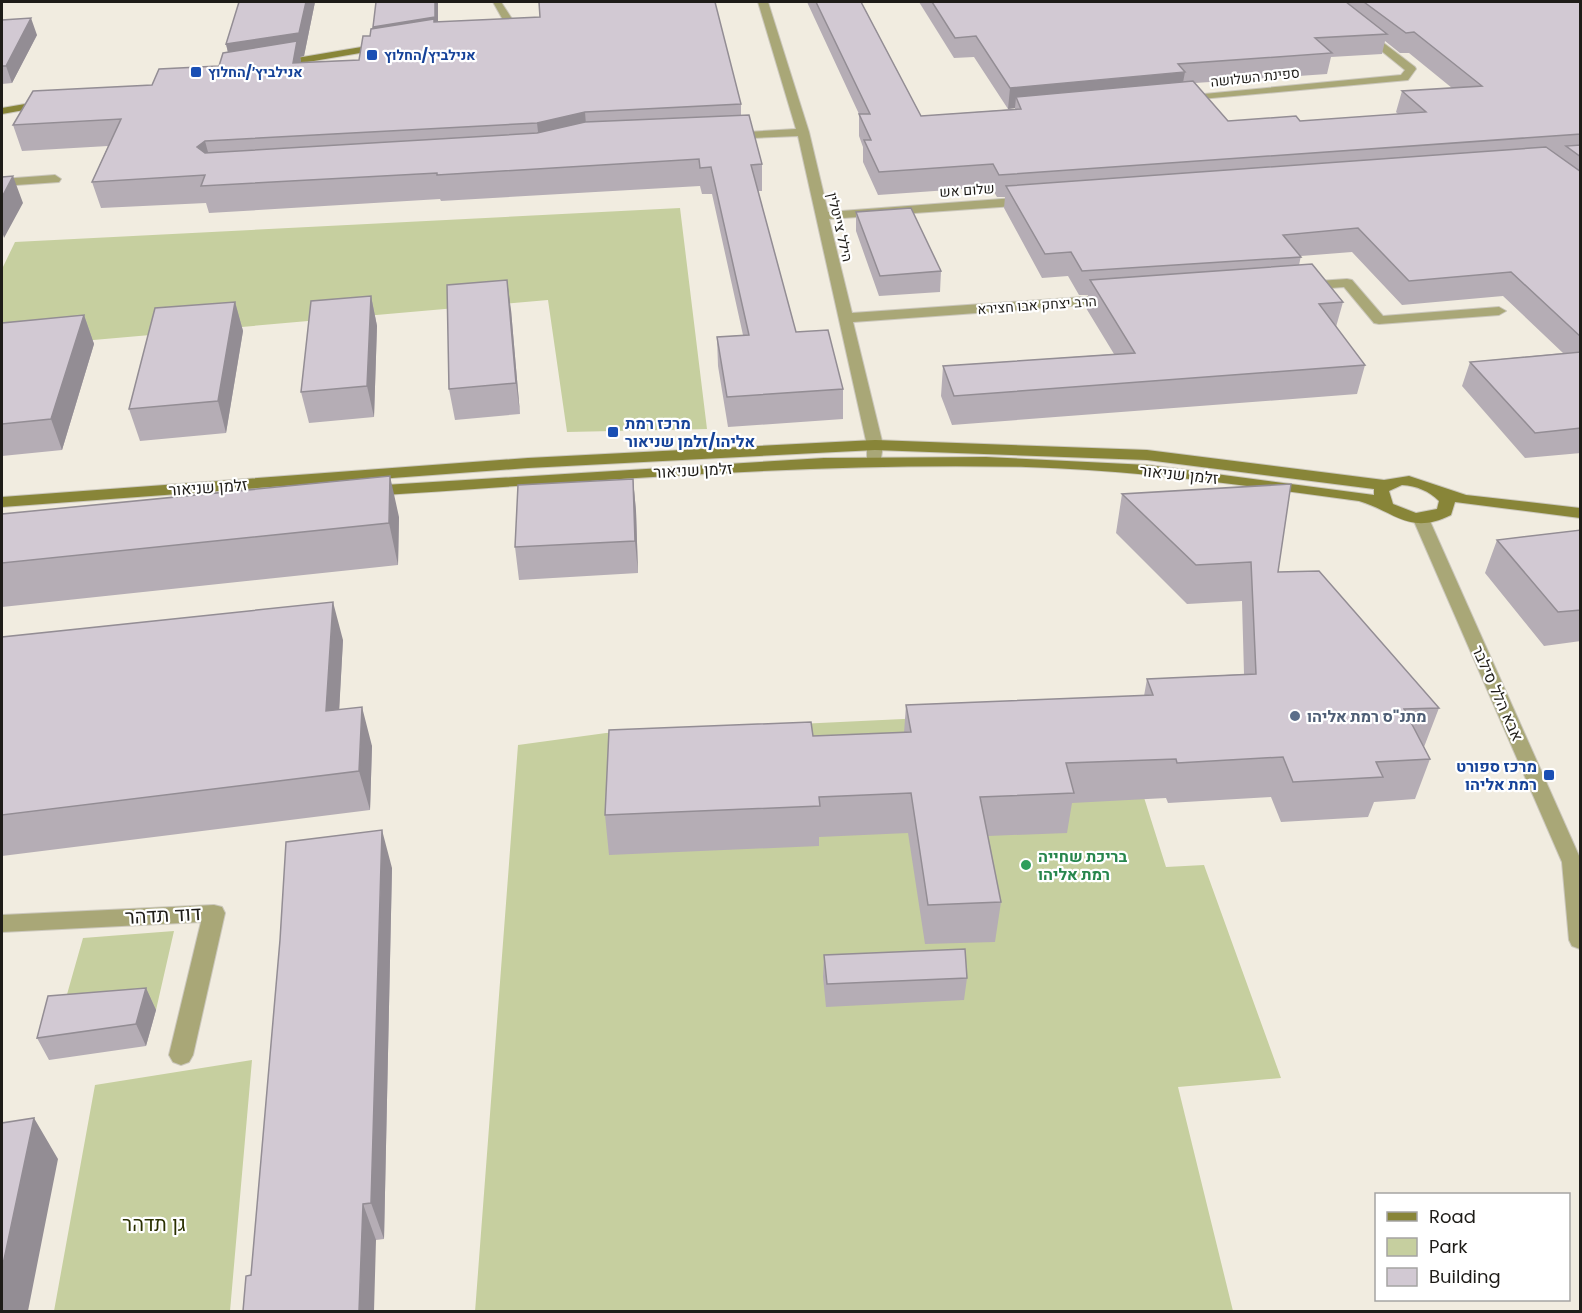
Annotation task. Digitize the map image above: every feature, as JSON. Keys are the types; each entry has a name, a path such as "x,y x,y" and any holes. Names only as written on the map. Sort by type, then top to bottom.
{"street":[{"path":"497,2 516,24 500,27"},
{"name":"הילל צייטלין","path":"763,2 802,132 875,445 875,462"},
{"name":"ספינת השלושה","path":"1165,101 1404,78 1411,69 1325,2"},
{"path":"268,66 395,44"},
{"path":"2,111 59,101"},
{"path":"719,136 802,132"},
{"path":"2,183 56,179"},
{"name":"שלום אש","path":"822,216 1036,200"},
{"path":"1294,287 1347,283 1379,320 1499,311"},
{"name":"הרב יצחק אבו חצירא","path":"845,318 1130,298"},
{"name":"זלמן שניאור","path":"2,502 528,463 875,445 1147,455 1384,485 1402,480 1413,481 1435,488 1442,494"},
{"name":"זלמן שניאור","path":"357,492 537,479 824,463 1060,465 1146,470 1361,496 1384,503 1400,514 1421,519"},
{"path":"1384,485 1380,497 1384,503"},
{"path":"1442,494 1447,501 1445,512"},
{"path":"1442,494 1466,500 1581,513"},
{"path":"1421,519 1439,516 1445,512 1467,511 1581,524"},
{"name":"אבא הלל סילבר","path":"1421,519 1576,863 1581,940"},
{"name":"דוד תדהר","path":"2,924 214,913 182,1055"}],"green space":[{"path":"680,208 707,429 567,432 548,300 2,348 2,269 15,242"},
{"path":"1116,709 1166,867 1204,865 1281,1078 1178,1087 1233,1311 475,1312 518,745 606,733"},
{"path":"174,931 156,1010 60,1019 83,938"},
{"name":"גן תדהר","path":"252,1060 230,1311 54,1311 95,1085"}],"building":[{"path":"239,2 306,2 299,33 226,44"},
{"path":"376,2 435,2 435,17 373,27"},
{"path":"539,2 715,2 741,104 585,112 537,123 205,141 197,147 205,153 537,133 585,122 749,115 762,164 751,165 796,332 828,330 843,389 727,397 717,337 749,335 711,167 700,168 699,159 201,186 205,175 92,182 121,119 13,125 33,91 152,85 159,69 219,66 223,53 297,41 293,63 359,60 363,36 370,36 371,29 434,19 434,22 540,17"},
{"path":"816,2 861,2 921,116 1021,109 1016,97 1193,81 1228,121 1296,116 1300,121 1426,112 1402,91 1482,86 1414,32 1406,33 1364,2 1581,2 1581,134 999,175 993,164 879,172 864,140 871,140 859,114 870,114"},
{"path":"932,2 1346,2 1387,34 1315,38 1332,53 1178,64 1185,72 1010,88 976,36 955,38"},
{"path":"31,18 6,66 2,66 2,20"},
{"path":"1581,145 1581,157 1566,146"},
{"path":"1546,147 1581,172 1581,337 1511,272 1409,281 1358,228 1283,235 1301,257 1082,271 1071,252 1045,254 1006,186"},
{"path":"13,176 2,197 2,177"},
{"path":"911,208 941,271 880,276 856,212"},
{"path":"1312,264 1343,302 1319,304 1365,365 954,396 943,366 1135,353 1090,280"},
{"path":"507,280 516,383 449,389 447,285"},
{"path":"371,296 367,386 301,392 311,301"},
{"path":"235,302 218,401 129,409 155,308"},
{"path":"84,315 51,419 2,424 2,323"},
{"path":"1581,352 1581,428 1535,433 1470,362"},
{"path":"390,476 389,523 2,563 2,514"},
{"path":"633,479 635,541 515,547 518,485"},
{"path":"1291,484 1278,572 1319,571 1439,708 1404,709 1430,759 1376,762 1383,777 1293,782 1283,757 1177,763 1176,759 1066,763 1074,793 980,797 1001,902 928,905 911,793 819,797 820,806 605,815 609,730 811,722 813,736 911,732 906,705 1153,695 1147,679 1256,674 1251,562 1196,565 1122,494"},
{"path":"1581,530 1581,610 1558,612 1497,540"},
{"path":"333,602 326,711 362,707 359,771 2,815 2,637"},
{"path":"382,830 371,1203 363,1204 359,1311 243,1311 246,1276 251,1275 280,940 286,842"},
{"path":"965,949 967,978 827,984 824,955"},
{"path":"146,988 136,1024 37,1038 48,996"},
{"path":"34,1118 2,1269 2,1123"}],"place":[{"name":"אנילביץ/החלוץ","path":"372,55"},
{"name":"אנילביץ׳/החלוץ","path":"196,72"},
{"name":"מרכז רמת אליהו/זלמן שניאור","path":"613,432"},
{"name":"מתנ\"ס רמת אליהו","path":"1295,716"},
{"name":"מרכז ספורט רמת אליהו","path":"1549,775"},
{"name":"בריכת שחייה רמת אליהו","path":"1026,865"}]}
